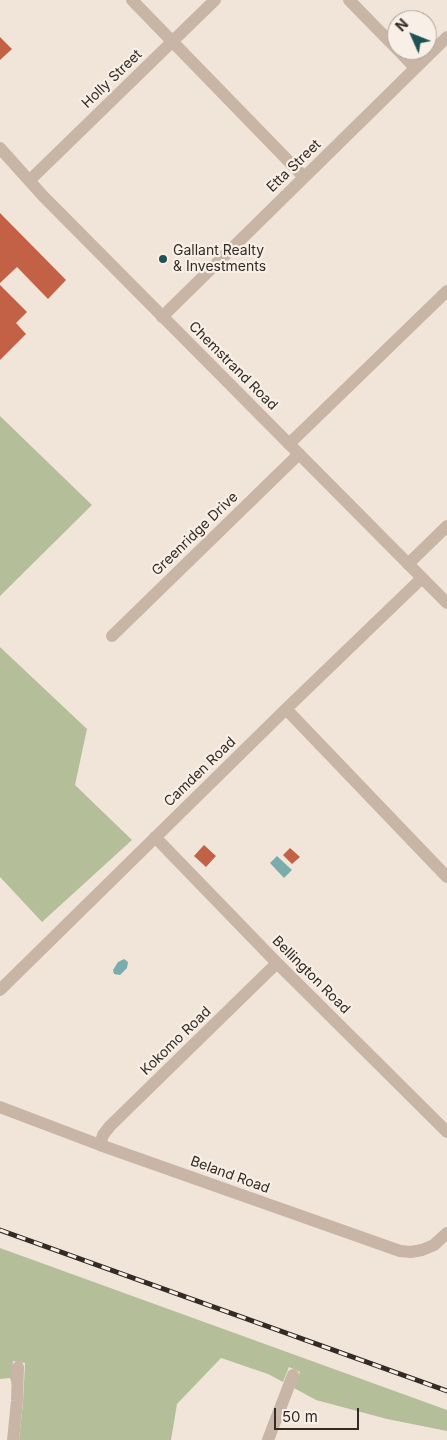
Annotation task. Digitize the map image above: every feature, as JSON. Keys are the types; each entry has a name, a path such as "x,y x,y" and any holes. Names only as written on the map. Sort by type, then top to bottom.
{"street":[{"path":"132,0 304,177"},
{"name":"Holly Street","path":"30,180 214,0"},
{"path":"349,0 387,40"},
{"name":"Etta Street","path":"162,317 447,37"},
{"path":"407,60 415,68"},
{"name":"Chemstrand Road","path":"0,148 162,317 447,603"},
{"path":"289,444 447,291"},
{"name":"Greenridge Drive","path":"112,636 299,454"},
{"path":"408,564 447,526"},
{"name":"Camden Road","path":"0,990 422,578"},
{"path":"286,709 447,877"},
{"name":"Bellington Road","path":"155,837 277,963 447,1132"},
{"name":"Kokomo Road","path":"100,1144 103,1135 110,1126 277,963"},
{"name":"Beland Road","path":"0,1107 400,1251 422,1250 434,1245 447,1233"},
{"path":"13,1440 18,1367"},
{"path":"268,1440 292,1375"}],"green space":[{"path":"0,416 92,505 0,596"},
{"path":"0,647 87,729 75,785 132,840 42,922 0,877"},
{"path":"0,1248 447,1410 447,1431 387,1419 316,1400 294,1388 300,1372 289,1367 283,1382 268,1374 221,1358 177,1404 171,1440 19,1440 25,1363 13,1361 12,1384 10,1378 0,1379"}],"water":[{"path":"277,856 292,870 284,878 270,863"},
{"path":"124,959 128,962 127,968 120,975 114,974 113,970 118,962"}],"building":[{"path":"0,37 12,49 0,60"},
{"path":"0,213 66,280 48,299 17,267 0,283"},
{"path":"0,285 27,312 16,323 26,334 0,360"},
{"path":"204,845 216,856 206,867 194,856"},
{"path":"290,848 300,857 292,864 283,855"}],"railway":[{"path":"0,1230 447,1391"}],"place":[{"name":"Gallant Realty & Investments","path":"163,259"}]}
